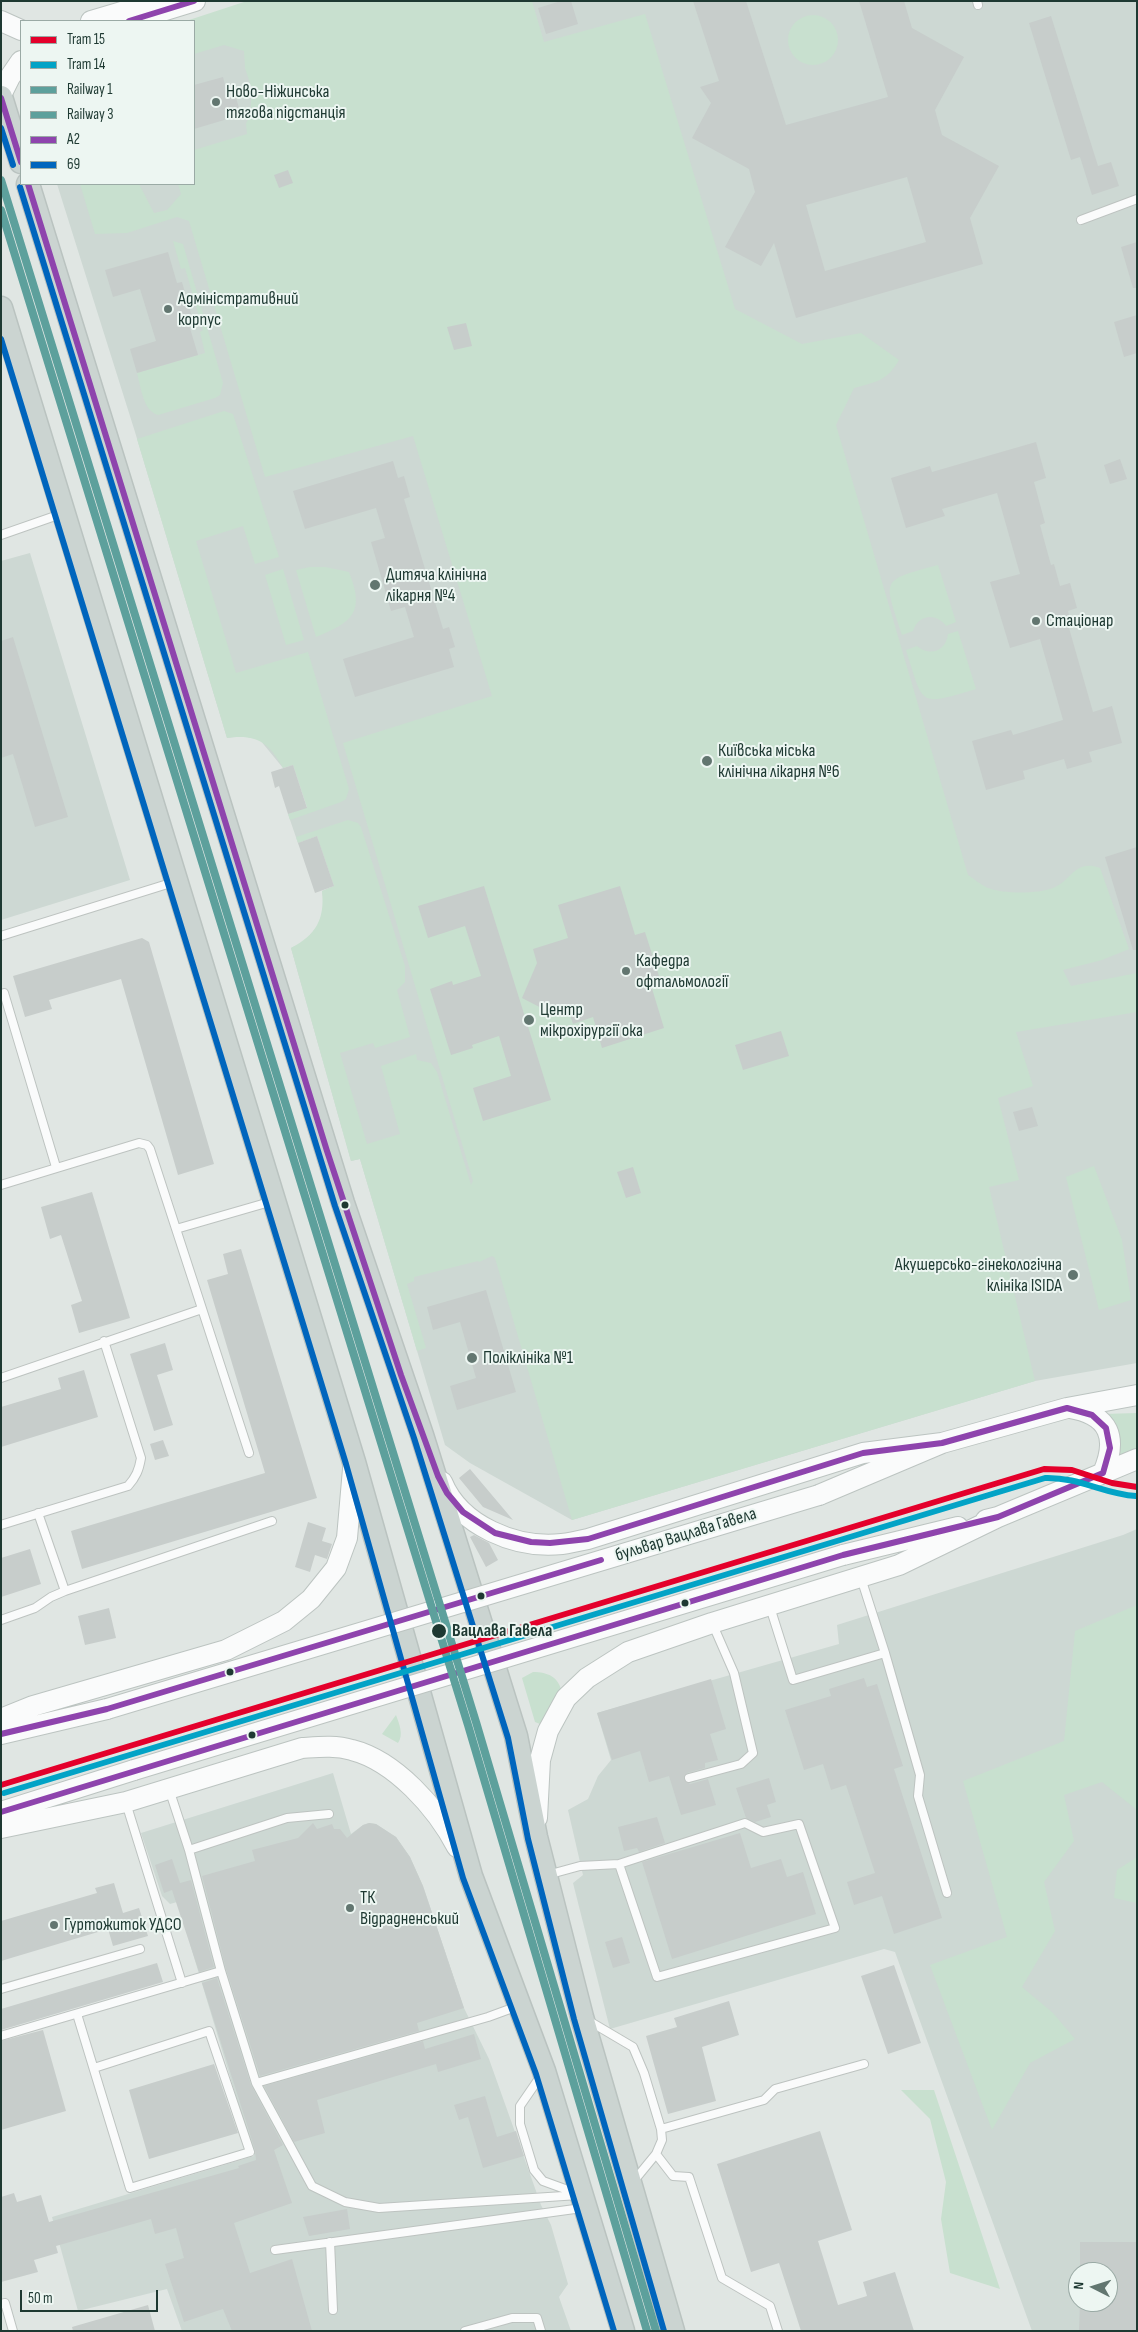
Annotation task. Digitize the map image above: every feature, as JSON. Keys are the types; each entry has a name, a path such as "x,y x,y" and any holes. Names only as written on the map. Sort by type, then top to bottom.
{"main road":[{"path":"132,20 195,1"},
{"path":"95,20 152,2"},
{"path":"1,21 20,30"},
{"path":"20,62 10,77 1,96 20,159"},
{"path":"28,185 340,1194 422,1435 516,1736 536,1838 582,2017 673,2331"},
{"path":"1,308 354,1462 440,1774 471,1876 544,2071 623,2331"},
{"name":"бульвар Вацлава Гавела","path":"1,1734 108,1709 819,1495 942,1443 1067,1408 1137,1395"},
{"path":"1067,1408 1092,1415 1107,1428 1111,1440 1111,1448 1103,1473"},
{"path":"422,1435 446,1492 457,1506 473,1520 494,1532 515,1541 541,1544 562,1544 588,1539 863,1453 942,1443"},
{"path":"536,1838 540,1760 548,1731 571,1693 587,1678 628,1652 712,1623 899,1565 998,1517 1137,1459"},
{"path":"1,1719 33,1706 226,1650 284,1621 312,1599 336,1568 347,1538 354,1462"},
{"path":"1,1812 843,1555 998,1517"},
{"path":"1,1828 126,1802 302,1748 326,1746 352,1750 379,1763 422,1796 446,1825 471,1876"}],"lane":[{"path":"1081,220 1137,199"},
{"path":"1,535 65,513"},
{"path":"1,936 177,881"},
{"path":"4,993 56,1167"},
{"path":"1,1185 56,1167 144,1144 150,1149 249,1454"},
{"path":"176,1229 274,1200"},
{"path":"1,1378 104,1341 202,1309"},
{"path":"1,1525 128,1486 135,1479 140,1469 140,1458 104,1341"},
{"path":"38,1513 64,1591"},
{"path":"1,1620 35,1608 64,1591 272,1520"},
{"path":"861,1576 920,1775 918,1796 948,1893"},
{"path":"769,1605 793,1680 885,1653"},
{"path":"689,1778 741,1764 753,1753 734,1673 712,1623"},
{"path":"169,1788 189,1850 221,1971 256,2083 312,2186 345,2202 379,2208 583,2201"},
{"path":"126,1802 182,1983"},
{"path":"189,1850 287,1818 329,1814"},
{"path":"545,1875 580,1866 619,1864 745,1823 763,1832 799,1824 835,1928 657,1977 619,1864"},
{"path":"1,1989 140,1949"},
{"path":"1,2036 221,1971"},
{"path":"256,2083 488,2017 520,2006"},
{"path":"77,2014 130,2188 250,2152 208,2031 94,2068"},
{"path":"582,2017 608,2034 634,2047 661,2129 662,2140 656,2154 630,2186"},
{"path":"661,2129 764,2100 775,2089 864,2064"},
{"path":"544,2071 520,2106 520,2124 534,2170 543,2181 583,2201"},
{"path":"656,2154 673,2176 689,2177 722,2278 770,2306 778,2331"},
{"path":"275,2250 583,2201"},
{"path":"330,2242 333,2310"},
{"path":"1,2304 5,2303 13,2331"},
{"path":"465,2331 512,2318 537,2318 541,2331"}],"shaded area":[{"name":"Київська міська клінічна лікарня №6","path":"312,1 1137,1 1137,1363 1035,1381 572,1520 470,1463 445,1445 360,1159 351,1161 291,948 305,941 319,924 324,905 322,891 334,886 317,836 298,843 288,814 307,807 293,765 283,768 260,740 243,736 227,738 135,432 57,185 195,185 195,40"},
{"path":"30,553 130,880 1,920 1,561"},
{"path":"1137,1529 1137,2331 1032,2331 895,1952 884,1949 610,2029 573,1883 583,1875 568,1810 588,1799 598,1776 611,1760 597,1713 839,1644 837,1625"},
{"path":"333,1773 351,1834 369,1823 376,1824 396,1837 410,1857 423,1886 464,2008 489,2059 541,2205 551,2225 568,2284 559,2297 571,2331 182,2331 167,2289 78,2311 52,2217 254,2156 190,1944 203,1939 191,1898 170,1904 162,1896 141,1833"}],"green space":[{"name":"Київська міська клінічна лікарня №6","path":"247,1 532,1 544,42 645,14 735,309 802,344 861,333 899,360 885,377 854,388 836,425 968,875 985,887 995,890 1030,892 1053,888 1084,866 1100,868 1129,949 1102,960 1063,970 1071,986 1137,973 1137,1012 1016,1032 1033,1086 998,1098 1019,1180 989,1187 1035,1381 572,1520 495,1258 492,1256 479,1262 414,1277 414,1281 407,1284 426,1348 417,1351 360,1159 351,1161 291,948 313,932 322,910 322,891 334,886 317,836 298,843 296,837 348,820 358,823 361,827 405,966 405,982 397,990 410,1037 375,1048 373,1043 340,1053 367,1144 400,1134 381,1066 416,1054 417,1060 431,1063 437,1072 471,1185 473,1181 343,743 492,696 413,436 265,477 189,221 177,217 127,233 95,234 80,185 140,185 154,213 167,210 181,194 178,185 195,185 195,150 247,134 246,124 250,115 252,89 245,68 244,51 224,45 195,54 195,20 189,20"},
{"path":"813,15 827,19 834,26 838,40 834,54 827,61 813,65 799,61 792,54 788,40 792,26 799,19"},
{"path":"173,241 183,244 223,383 220,395 215,398 158,415 153,413 146,404 137,373 205,353 200,332 203,330 185,268 181,269"},
{"path":"224,411 233,414 279,557 255,564 243,526 196,541 236,673 308,652 349,789 346,799 341,802 290,820 288,814 307,807 293,765 283,768 267,746 254,739 246,737 227,738 137,439"},
{"path":"938,565 956,622 946,626 937,619 928,617 919,622 913,631 902,635 892,602 891,585 896,579 905,575"},
{"path":"310,567 325,567 349,572 356,597 352,614 347,620 329,632 316,637 296,570"},
{"path":"283,569 304,640 286,645 265,575"},
{"path":"958,631 976,689 943,698 933,699 926,697 916,683 906,650 917,646 932,652 944,645 948,634"},
{"path":"1094,1166 1122,1240 1131,1300 1099,1310 1066,1177"},
{"path":"1137,1413 1137,1454 1119,1459 1119,1443 1103,1414"},
{"path":"1137,1605 1137,1810 1102,1782 1064,1795 1074,1841 1044,1882 1055,1931 1022,1987 1053,2013 1075,2039 1030,2063 992,2130 930,1965 1007,1937 963,1781 1064,1741 1075,1631"},
{"path":"533,1672 552,1676 561,1688 562,1693 540,1724 535,1722 522,1678"},
{"path":"396,1715 401,1733 398,1743 382,1734"},
{"path":"1137,1857 1137,1903 1114,1898 1117,1870"},
{"path":"901,2090 934,2090 1000,2289 950,2273 941,2219 946,2182 930,2119"}],"building":[{"path":"561,1 571,1 578,24 546,34 538,8"},
{"path":"693,1 746,1 786,125 888,97 859,1 904,1 912,28 964,57 935,110 942,135 999,166 970,218 983,264 796,318 774,243 761,266 725,247 755,192 749,169 692,138 711,103 700,87 719,81","holes":["907,177 926,242 825,271 806,205"]},
{"path":"1051,16 1098,166 1111,162 1119,186 1092,195 1080,157 1071,160 1029,23"},
{"name":"Ново-Ніжинська тягова підстанція","path":"223,77 226,89 233,87 241,115 195,129 195,85"},
{"path":"288,170 293,183 279,188 274,175"},
{"path":"1137,242 1137,288 1133,288 1121,247"},
{"name":"Адміністративний корпус","path":"168,252 177,283 182,282 194,324 189,325 198,355 137,373 130,349 156,341 140,289 113,297 105,270"},
{"path":"1137,315 1137,353 1124,357 1114,322"},
{"path":"466,323 472,346 454,350 447,327"},
{"name":"Стаціонар","path":"1036,442 1046,478 1034,482 1045,523 1040,525 1051,565 1054,564 1060,586 1070,583 1077,608 1068,611 1072,627 1069,628 1093,712 1112,706 1122,743 1089,752 1092,762 1067,769 1064,759 1023,771 1025,779 986,790 972,741 1011,730 1013,735 1063,720 1040,639 1010,648 990,582 1020,574 997,493 942,509 945,516 906,528 891,478 930,466 932,472"},
{"path":"1120,459 1127,479 1110,484 1104,465"},
{"path":"393,461 398,478 404,476 410,497 404,499 443,629 449,627 455,647 449,649 454,667 355,697 343,659 414,637 405,607 391,611 371,542 385,538 376,508 305,529 293,491"},
{"path":"13,637 68,817 35,827 13,754 1,758 1,641"},
{"path":"293,765 307,808 288,814 279,786 275,788 271,772"},
{"path":"317,836 334,886 315,893 298,843"},
{"path":"1137,847 1137,950 1133,950 1105,857"},
{"path":"484,886 551,1100 483,1121 473,1088 511,1076 499,1036 472,1045 473,1048 451,1055 430,989 452,981 453,985 481,976 465,926 428,938 418,906"},
{"path":"620,886 635,935 645,932 660,979 650,982 664,1028 602,1048 593,1017 573,1024 568,1009 553,1014 522,998 537,963 533,949 568,938 558,905"},
{"path":"142,938 149,942 214,1164 178,1175 121,979 49,1000 52,1009 25,1017 13,976"},
{"path":"781,1031 789,1056 743,1070 735,1045"},
{"path":"1032,1107 1038,1126 1019,1131 1013,1112"},
{"path":"633,1167 641,1193 626,1198 617,1172"},
{"path":"92,1192 130,1318 79,1333 71,1305 82,1301 61,1235 50,1239 41,1207"},
{"path":"241,1249 317,1498 82,1569 71,1531 265,1473 207,1280 228,1274 223,1254"},
{"path":"486,1290 516,1392 457,1410 450,1386 476,1378 460,1322 433,1330 427,1307"},
{"path":"165,1343 173,1370 157,1375 173,1425 154,1431 130,1354"},
{"path":"84,1370 98,1417 1,1447 1,1407 61,1389 58,1378"},
{"path":"163,1440 169,1456 155,1460 150,1444"},
{"path":"470,1469 513,1520 483,1507 459,1478"},
{"path":"308,1522 326,1528 322,1541 332,1544 327,1559 315,1555 310,1572 295,1567"},
{"path":"474,1535 489,1543 498,1560 486,1567 470,1537"},
{"path":"30,1549 41,1584 1,1597 1,1558"},
{"path":"109,1608 116,1638 85,1645 78,1616"},
{"path":"864,1678 867,1687 877,1684 903,1766 894,1769 942,1918 894,1934 882,1896 854,1905 847,1882 875,1873 846,1785 831,1790 823,1764 804,1770 785,1710 831,1696 829,1689"},
{"path":"711,1679 726,1729 710,1734 718,1760 705,1763 705,1768 687,1773 684,1779 690,1784 708,1779 716,1805 681,1815 669,1776 649,1782 640,1751 612,1760 597,1713"},
{"path":"769,1778 776,1802 767,1805 771,1817 755,1822 746,1818 736,1788"},
{"path":"657,1817 665,1843 639,1852 637,1848 624,1851 618,1827"},
{"path":"313,1823 317,1829 332,1824 334,1829 340,1829 347,1838 363,1825 369,1823 376,1824 396,1837 410,1857 423,1886 464,2008 417,2023 419,2031 260,2076 226,1969 202,1876 255,1861 252,1850 298,1838"},
{"path":"740,1833 751,1868 781,1859 787,1877 803,1872 816,1914 672,1959 642,1862"},
{"path":"172,1859 180,1883 191,1880 214,1967 199,1972 172,1890 164,1893 155,1865"},
{"name":"Гуртожиток УДСО","path":"114,1883 123,1913 139,1908 148,1936 113,1946 108,1929 1,1961 1,1921 97,1893 95,1888"},
{"path":"622,1937 630,1963 613,1968 605,1942"},
{"path":"157,1963 163,1982 1,2030 1,2009"},
{"path":"894,1965 921,2043 888,2054 861,1976"},
{"path":"217,1978 251,2085 283,2145 274,2150 292,2203 234,2223 250,2273 292,2259 312,2331 232,2331 223,2309 184,2322 165,2264 184,2258 176,2228 155,2234 151,2219 56,2246 58,2253 34,2260 38,2272 1,2282 1,2197 14,2193 17,2202 41,2195 49,2222 239,2168 238,2166 256,2160 255,2150 202,1983"},
{"path":"729,2001 739,2035 702,2047 716,2101 668,2114 646,2036 677,2027 674,2018"},
{"path":"43,2030 66,2111 1,2130 1,2041"},
{"path":"474,2034 481,2059 438,2072 436,2064 317,2100 325,2133 294,2142 264,2086 423,2041 425,2049"},
{"path":"214,2064 238,2133 149,2159 129,2090"},
{"path":"485,2096 497,2137 516,2131 524,2156 483,2168 468,2117 459,2120 454,2105"},
{"path":"820,2131 852,2230 818,2241 838,2305 867,2296 863,2282 895,2272 914,2331 801,2331 779,2263 751,2272 717,2164"},
{"path":"347,2209 350,2229 309,2236 303,2217"},
{"path":"1080,2242 1137,2242 1137,2331 1079,2331 1080,2312 1118,2312 1118,2262 1080,2262"},
{"path":"148,2305 155,2331 73,2331 72,2327"}],"tram line":[{"name":"15","path":"1,1785 1044,1469 1072,1470 1112,1483 1137,1487"},
{"name":"14","path":"4,1793 1045,1478 1069,1480 1124,1495 1136,1496"}],"rail line":[{"name":"1","path":"1,180 476,1722 656,2331"},
{"name":"3","path":"1,210 468,1725 647,2331"}],"transit line":[{"name":"А2","path":"132,20 194,1"},
{"name":"А2","path":"1,98 20,159"},
{"name":"69","path":"1,128 13,165"},
{"name":"А2","path":"1,1812 843,1555 998,1517 1103,1473 1110,1448 1106,1428 1092,1415 1067,1408 942,1443 863,1453 588,1539 550,1543 531,1542 495,1533 463,1512 447,1493 438,1476 401,1375 327,1151 28,185"},
{"name":"69","path":"20,187 335,1206 414,1438 508,1738 528,1839 574,2019 664,2331"},
{"name":"69","path":"1,339 346,1464 463,1878 536,2074 614,2331"},
{"name":"А2","path":"1,1734 107,1709 601,1560"}],"place":[{"name":"Ново-Ніжинська тягова підстанція","path":"216,102"},
{"name":"Адміністративний корпус","path":"168,309"},
{"name":"Дитяча клінічна лікарня №4","path":"375,585"},
{"name":"Стаціонар","path":"1036,621"},
{"name":"Київська міська клінічна лікарня №6","path":"707,761"},
{"name":"Кафедра офтальмології","path":"626,971"},
{"name":"Центр мікрохірургії ока","path":"529,1020"},
{"name":"Акушерсько-гінекологічна клініка ISIDA","path":"1073,1275"},
{"name":"Поліклініка №1","path":"472,1358"},
{"name":"Вацлава Гавела","path":"439,1631"},
{"name":"ТК Відрадненський","path":"350,1908"},
{"name":"Гуртожиток УДСО","path":"54,1925"}]}
